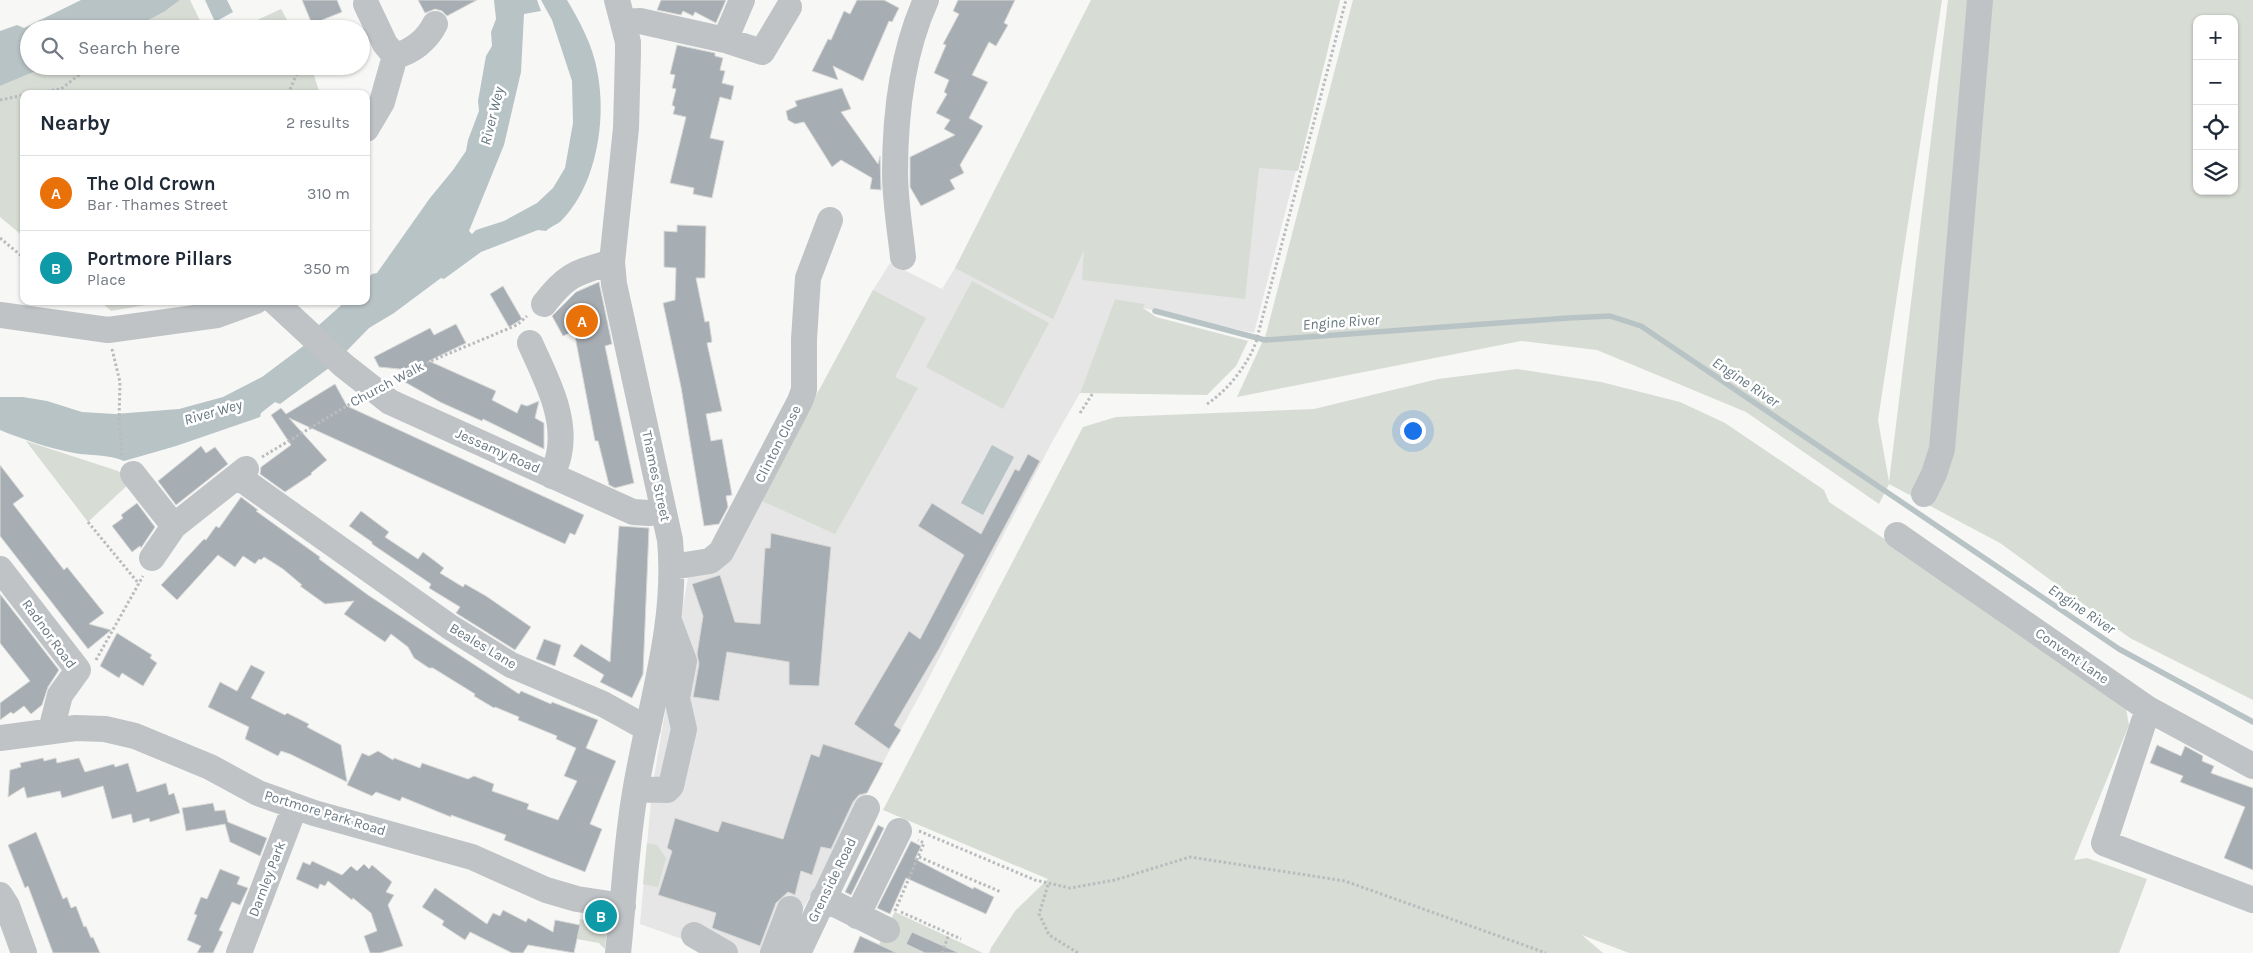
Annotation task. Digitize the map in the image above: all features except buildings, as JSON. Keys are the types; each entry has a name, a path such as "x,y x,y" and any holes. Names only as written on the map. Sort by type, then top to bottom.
{"street":[{"path":"725,40 742,0"},
{"path":"903,257 895,174 900,90 926,0"},
{"path":"1924,494 1934,474 1942,449 1980,0"},
{"path":"366,4 379,44 382,102 370,122"},
{"path":"620,11 640,20 725,40 762,52 789,7"},
{"name":"Thames Street","path":"618,953 636,789 669,621 672,567 663,510 619,312 612,262 626,128 628,42 620,11"},
{"path":"379,44 406,53 429,37 435,24"},
{"name":"Clinton Close","path":"672,567 710,561 721,552 800,402 804,390 804,339 808,278 830,220"},
{"path":"544,304 560,283 577,272 612,262"},
{"path":"0,315 108,330 217,315 245,305"},
{"name":"Jessamy Road","path":"278,305 343,365 390,402 633,512 649,513 663,510"},
{"path":"530,343 553,395 559,422 559,454 552,476"},
{"path":"128,465 174,526"},
{"path":"152,558 174,526 242,472"},
{"name":"Beales Lane","path":"242,472 331,542 450,627 511,665 603,704 648,729"},
{"name":"Convent Lane","path":"1897,535 2148,709 2253,766"},
{"name":"Radnor Road","path":"0,569 78,670 60,695 51,730"},
{"path":"636,789 667,790 671,786 683,736 683,720 677,698 683,667 683,655 669,621"},
{"path":"2148,709 2104,843 2253,900"},
{"name":"Portmore Park Road","path":"0,738 76,728 105,729 135,736 210,766 258,793 295,806 472,857 546,890 577,899 623,906"},
{"name":"Darnley Park","path":"239,953 295,806"},
{"name":"Grenside Road","path":"798,953 867,808"},
{"path":"857,916 904,829"},
{"path":"0,895 7,906 24,953"},
{"path":"823,898 857,916 891,920"},
{"path":"760,953 790,910"},
{"path":"694,935 726,953"}],"path":[{"path":"1207,404 1221,395 1250,357 1256,342 1346,0"},
{"path":"55,90 61,89 80,75"},
{"path":"290,90 296,75"},
{"path":"0,100 20,96"},
{"path":"0,238 20,255"},
{"name":"Church Walk","path":"242,472 256,461 373,390 390,384 431,361 517,325 544,304"},
{"path":"108,330 120,382 119,420 128,465"},
{"path":"1080,413 1093,394"},
{"path":"88,522 139,584"},
{"path":"78,670 89,670 98,658 152,558"},
{"path":"904,829 1048,885 1070,888 1106,882 1190,857 1346,881 1546,953"},
{"path":"924,843 891,920 950,934 961,939"},
{"path":"919,857 1001,892"},
{"path":"1048,885 1039,914 1049,935 1078,953"},
{"path":"942,953 950,934"}],"shaded area":[{"path":"180,0 190,0 200,20 148,20 164,12"},
{"path":"1091,0 1340,0 1298,171 1259,168 1245,299 1082,280 1084,250 1053,319 955,268"},
{"path":"1340,0 1254,333 1143,308 1145,304 1115,299 1080,393 1052,442 922,691 779,953 737,953 685,940 640,924 652,789 688,577 760,500 873,290 890,263 942,289 955,268"},
{"path":"1353,0 1942,0 1878,420 1889,482 1948,0 2253,0 2253,700 2130,638 2000,543 1889,484 1879,504 1746,412 1597,350 1521,341 1237,397 1266,334"},
{"path":"281,9 287,20 257,20"},
{"path":"26,75 314,75 319,90 20,90 20,234 0,217 0,86"},
{"path":"972,281 1049,323 1003,409 926,367"},
{"path":"873,290 926,318 895,377 918,388 835,534 760,500"},
{"path":"1115,299 1145,304 1143,308 1156,317 1248,341 1236,366 1207,395 1080,393"},
{"path":"104,305 146,305 111,311"},
{"path":"1517,369 1601,382 1680,402 1725,423 1824,490 1829,502 2111,690 2126,709 2129,725 2074,860 2087,858 2147,879 2119,953 1629,953 1582,935 1603,953 989,953 1015,911 1048,879 883,810 1083,427 1116,417 1314,409 1438,379"},
{"path":"26,441 118,471 132,481 88,522"},
{"path":"647,843 657,845 666,858 658,887 643,884"},
{"path":"896,909 895,912 983,953 875,953"},
{"path":"580,919 600,923 607,930 605,949 599,943 577,939"}],"water":[{"path":"81,0 180,0 164,12 148,20 40,20"},
{"path":"205,0 227,0 233,12 219,20 214,20"},
{"name":"River Wey","path":"494,0 537,0 541,11 524,14 521,72 504,145 469,231 472,234 476,230 504,221 537,203 553,188 565,168 573,123 572,81 552,20 541,0 567,0 589,43 597,70 600,89 600,129 591,169 584,188 574,205 560,222 546,231 538,230 481,252 444,279 441,278 394,313 369,328 333,365 280,404 275,402 261,413 260,417 176,446 124,461 112,457 55,449 0,430 0,397 23,397 47,401 82,412 115,414 179,409 223,397 262,377 306,344 319,325 342,305 370,305 370,276 377,273 466,151 479,111 478,101 486,56 492,46 491,32 496,19"},
{"path":"17,25 20,26 20,75 26,75 0,86 0,31"},
{"path":"992,445 1014,457 983,515 961,503"}],"waterway":[{"name":"Engine River","path":"1155,311 1265,340 1610,316 1641,326 2119,649 2253,722"}],"place":[{"name":"The Old Crown","path":"582,321"},
{"name":"Portmore Pillars","path":"601,916"}]}
